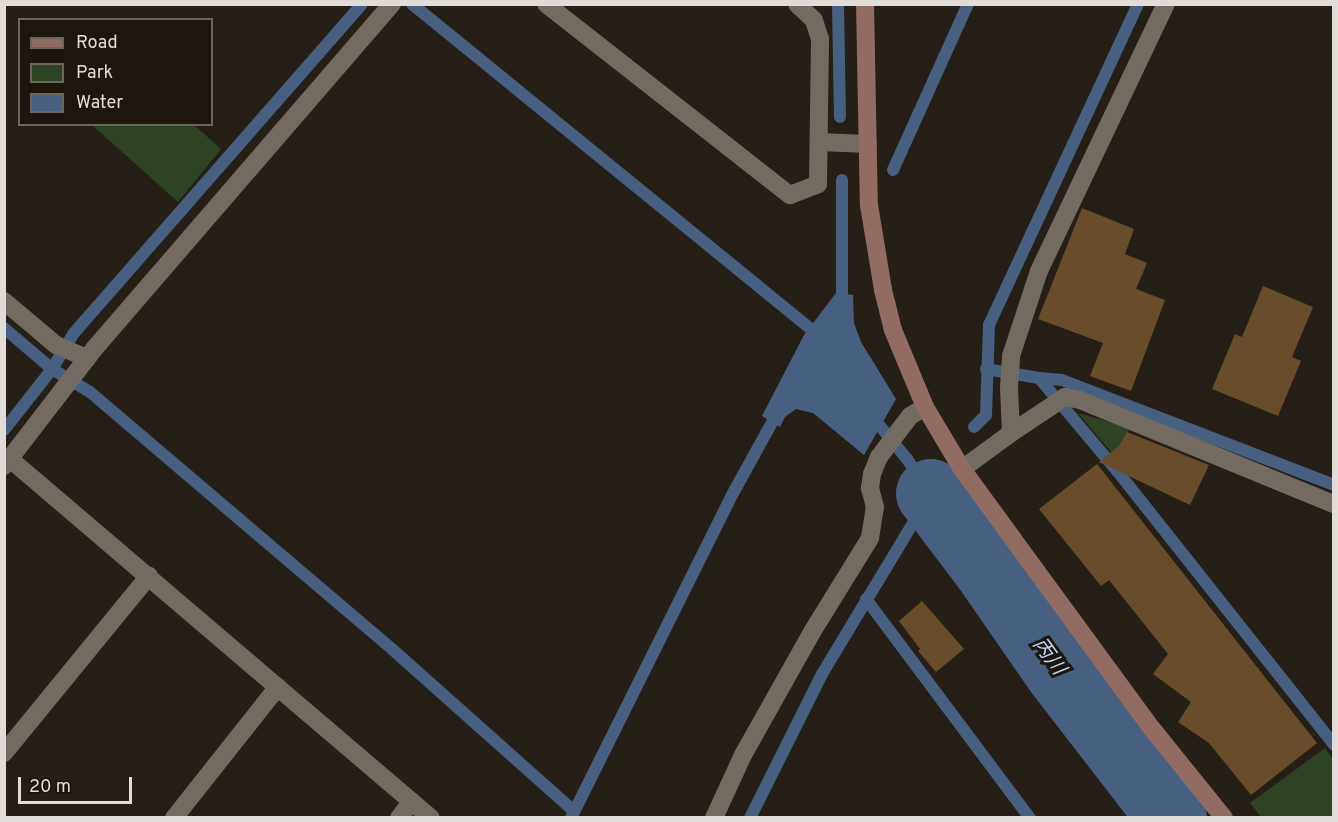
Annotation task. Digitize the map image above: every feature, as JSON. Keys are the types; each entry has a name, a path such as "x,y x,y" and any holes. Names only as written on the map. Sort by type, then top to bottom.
{"street":[{"path":"392,4 82,361 64,390 7,463 149,576 431,818"},
{"path":"546,4 790,195 818,184 820,39 814,20 797,4"},
{"path":"865,4 869,205 883,290 893,330 925,407 962,469 1153,730 1224,818"},
{"path":"1011,433 1009,387 1011,356 1039,271 1166,4"},
{"path":"819,142 868,144"},
{"path":"4,301 56,345 82,361"},
{"path":"962,469 1060,400 1080,400 1334,504"},
{"path":"714,818 743,756 812,632 870,538 875,507 870,488 872,474 879,457 904,422 925,407"},
{"path":"4,753 149,576"},
{"path":"174,818 278,687"},
{"path":"399,818 412,801"}],"green space":[{"path":"93,126 195,126 221,149 178,202"},
{"path":"1078,413 1130,428 1116,458"},
{"path":"1325,748 1333,759 1333,817 1261,817 1250,803"}],"water":[{"path":"836,293 853,295 854,323 861,342 896,399 864,455 813,413 796,409 785,417 780,427 762,416 804,335"}],"building":[{"path":"1082,208 1134,229 1125,254 1147,263 1136,289 1165,300 1131,391 1090,376 1103,343 1038,319"},
{"path":"1263,286 1313,307 1292,357 1301,361 1278,416 1212,389 1235,334 1242,337"},
{"path":"1127,432 1209,465 1190,505 1099,462 1119,446"},
{"path":"1097,464 1317,743 1251,795 1209,743 1178,722 1191,702 1153,674 1168,654 1109,580 1101,586 1039,509"},
{"path":"922,601 964,649 936,672 918,651 920,649 899,621"}],"waterway":[{"path":"4,430 52,369 74,333 362,4"},
{"path":"412,4 822,338"},
{"path":"838,4 840,117"},
{"path":"893,170 968,4"},
{"path":"974,427 986,415 989,325 1138,4"},
{"path":"842,180 842,307"},
{"path":"4,328 52,369 90,392 392,649 574,811"},
{"path":"986,369 1039,378 1118,472 1334,745"},
{"path":"1039,378 1062,380 1334,485"},
{"path":"571,818 732,495 780,408"},
{"path":"871,415 907,459 930,493"},
{"path":"750,818 822,674 937,483"},
{"name":"丙川","path":"930,493 987,568 1059,672 1172,818"},
{"path":"866,599 1030,818"}]}
